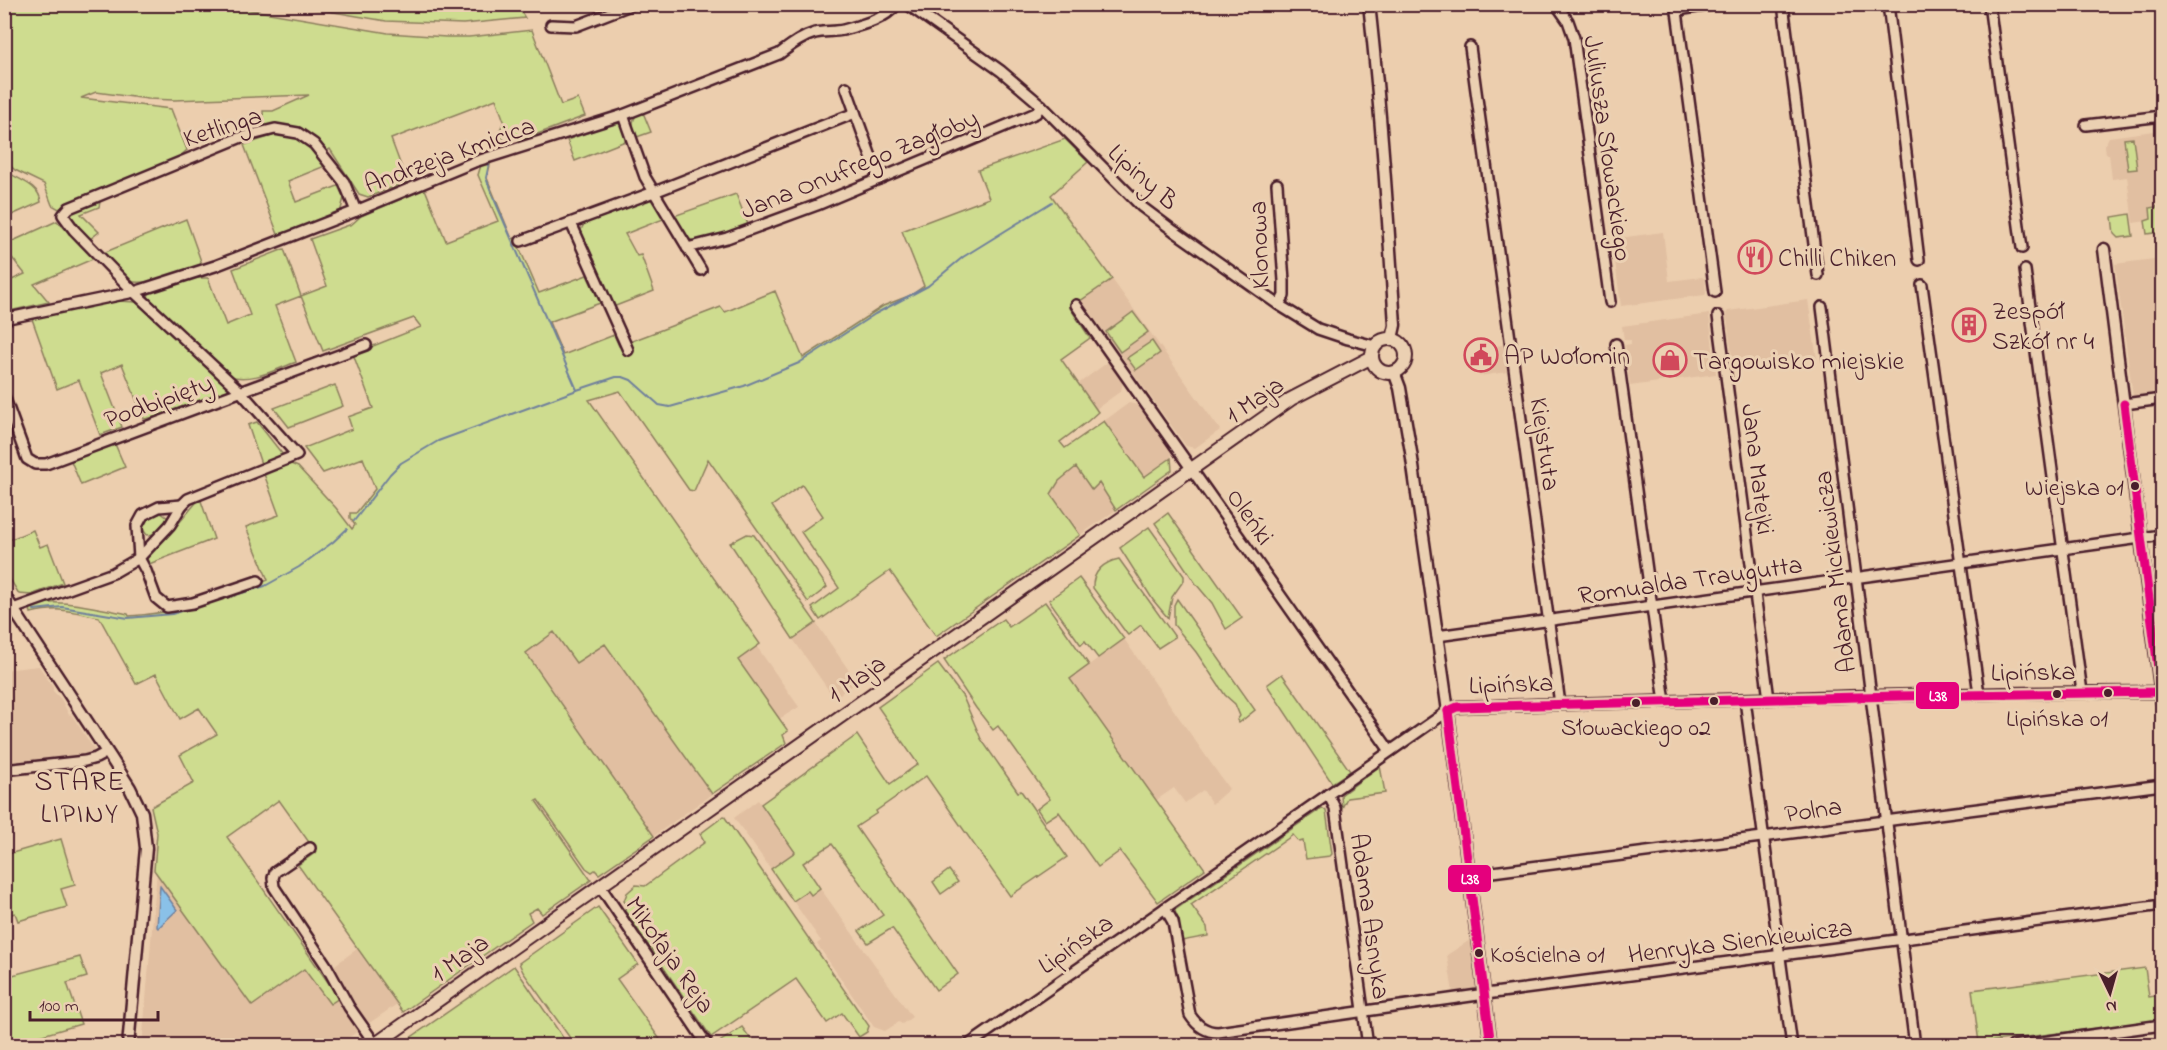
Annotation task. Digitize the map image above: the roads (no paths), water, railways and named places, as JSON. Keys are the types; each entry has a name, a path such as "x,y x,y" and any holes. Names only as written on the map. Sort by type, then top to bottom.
{"main road":[{"path":"1392,339 1400,342 1406,353 1405,363 1394,372 1389,373 1380,370 1374,352 1382,340 1392,339"},
{"name":"1 Maja","path":"374,1045 1291,399 1374,352"}],"street":[{"path":"551,25 576,26 633,4"},
{"name":"Andrzeja Kmicica","path":"4,318 134,292 215,266 474,162 623,115 779,54 800,39 815,33 842,30 881,18 897,4"},
{"name":"Lipiny B","path":"907,4 1001,71 1041,105 1142,207 1279,305 1318,328 1374,352"},
{"path":"1370,4 1388,215 1395,325 1392,339"},
{"name":"Juliusza Słowackiego","path":"1556,4 1568,21 1574,38 1610,302"},
{"path":"1715,292 1677,7 1718,4"},
{"path":"1784,4 1818,275"},
{"path":"1888,4 1919,260"},
{"path":"1989,4 2022,248"},
{"name":"Kiejstuta","path":"1470,47 1560,705"},
{"path":"846,87 879,179"},
{"name":"Jana Onufrego Zagłoby","path":"687,248 750,230 817,205 1036,113 1041,105"},
{"path":"521,241 855,113"},
{"path":"623,115 636,154 653,192 701,270"},
{"path":"2086,125 2163,116"},
{"name":"Ketlinga","path":"134,292 74,230 63,215 69,208 238,138 275,129 298,133 314,144 344,182 356,211"},
{"name":"Klonowa","path":"1277,184 1284,281 1284,296 1279,305"},
{"path":"571,223 628,350"},
{"path":"2104,249 2163,704"},
{"path":"2025,270 2082,692"},
{"path":"1922,285 1979,694"},
{"path":"13,609 113,573 139,558 170,525 182,505 197,494 297,455 241,392 134,292"},
{"name":"Oleńki","path":"1076,305 1390,751"},
{"name":"Adama Mickiewicza","path":"1822,307 1915,1046"},
{"name":"Jana Matejki","path":"1718,316 1769,699"},
{"path":"1616,344 1665,702"},
{"name":"Podbipięty","path":"4,396 27,459 41,465 366,345"},
{"path":"1394,372 1400,388 1411,452 1448,711 1491,1046"},
{"path":"2124,404 2163,399"},
{"path":"182,505 159,507 143,515 137,526 139,558 156,598 167,607 193,603 258,580"},
{"name":"Romualda Traugutta","path":"1437,636 2163,535"},
{"path":"4,595 137,800 146,834 147,848 128,1046"},
{"name":"Lipińska","path":"967,1046 1390,751 1457,707 1979,694 2162,692"},
{"path":"1745,700 1792,1046"},
{"path":"4,770 85,761 107,752"},
{"name":"Polna","path":"1469,875 2163,785"},
{"name":"Adama Asnyka","path":"1328,794 1335,808 1368,1046"},
{"path":"310,848 275,872 274,887 326,965 349,1007 374,1045"},
{"name":"Mikołaja Reja","path":"600,886 708,1046"},
{"name":"Henryka Sienkiewicza","path":"1165,908 1173,922 1188,1008 1193,1020 1205,1029 1218,1032 2163,905"},
{"path":"2013,1046 2163,1025"}],"water":[{"path":"160,886 177,910 158,928 157,927"}],"waterway":[{"path":"489,164 486,178 492,194 577,390"},
{"path":"354,521 401,463 438,441 577,390 616,377 623,377 631,380 659,405 670,407 744,386 799,363 875,314 928,286 963,257 1052,202"},
{"path":"34,610 62,607 128,618 172,614 265,586 299,567 347,529"},
{"path":"4,621 9,619"}],"place":[{"name":"Chilli Chiken","path":"1755,257"},
{"name":"Zespół Szkół nr 4","path":"1969,325"},
{"name":"AP Wołomin","path":"1481,355"},
{"name":"Targowisko miejskie","path":"1670,360"},
{"name":"Wiejska 01","path":"2135,486"},
{"name":"Lipińska 01","path":"2057,694"},
{"name":"Słowackiego 02","path":"1636,703"},
{"name":"Kościelna 01","path":"1479,953"}],"district":[{"name":"STARE LIPINY","path":"80,796"}]}
